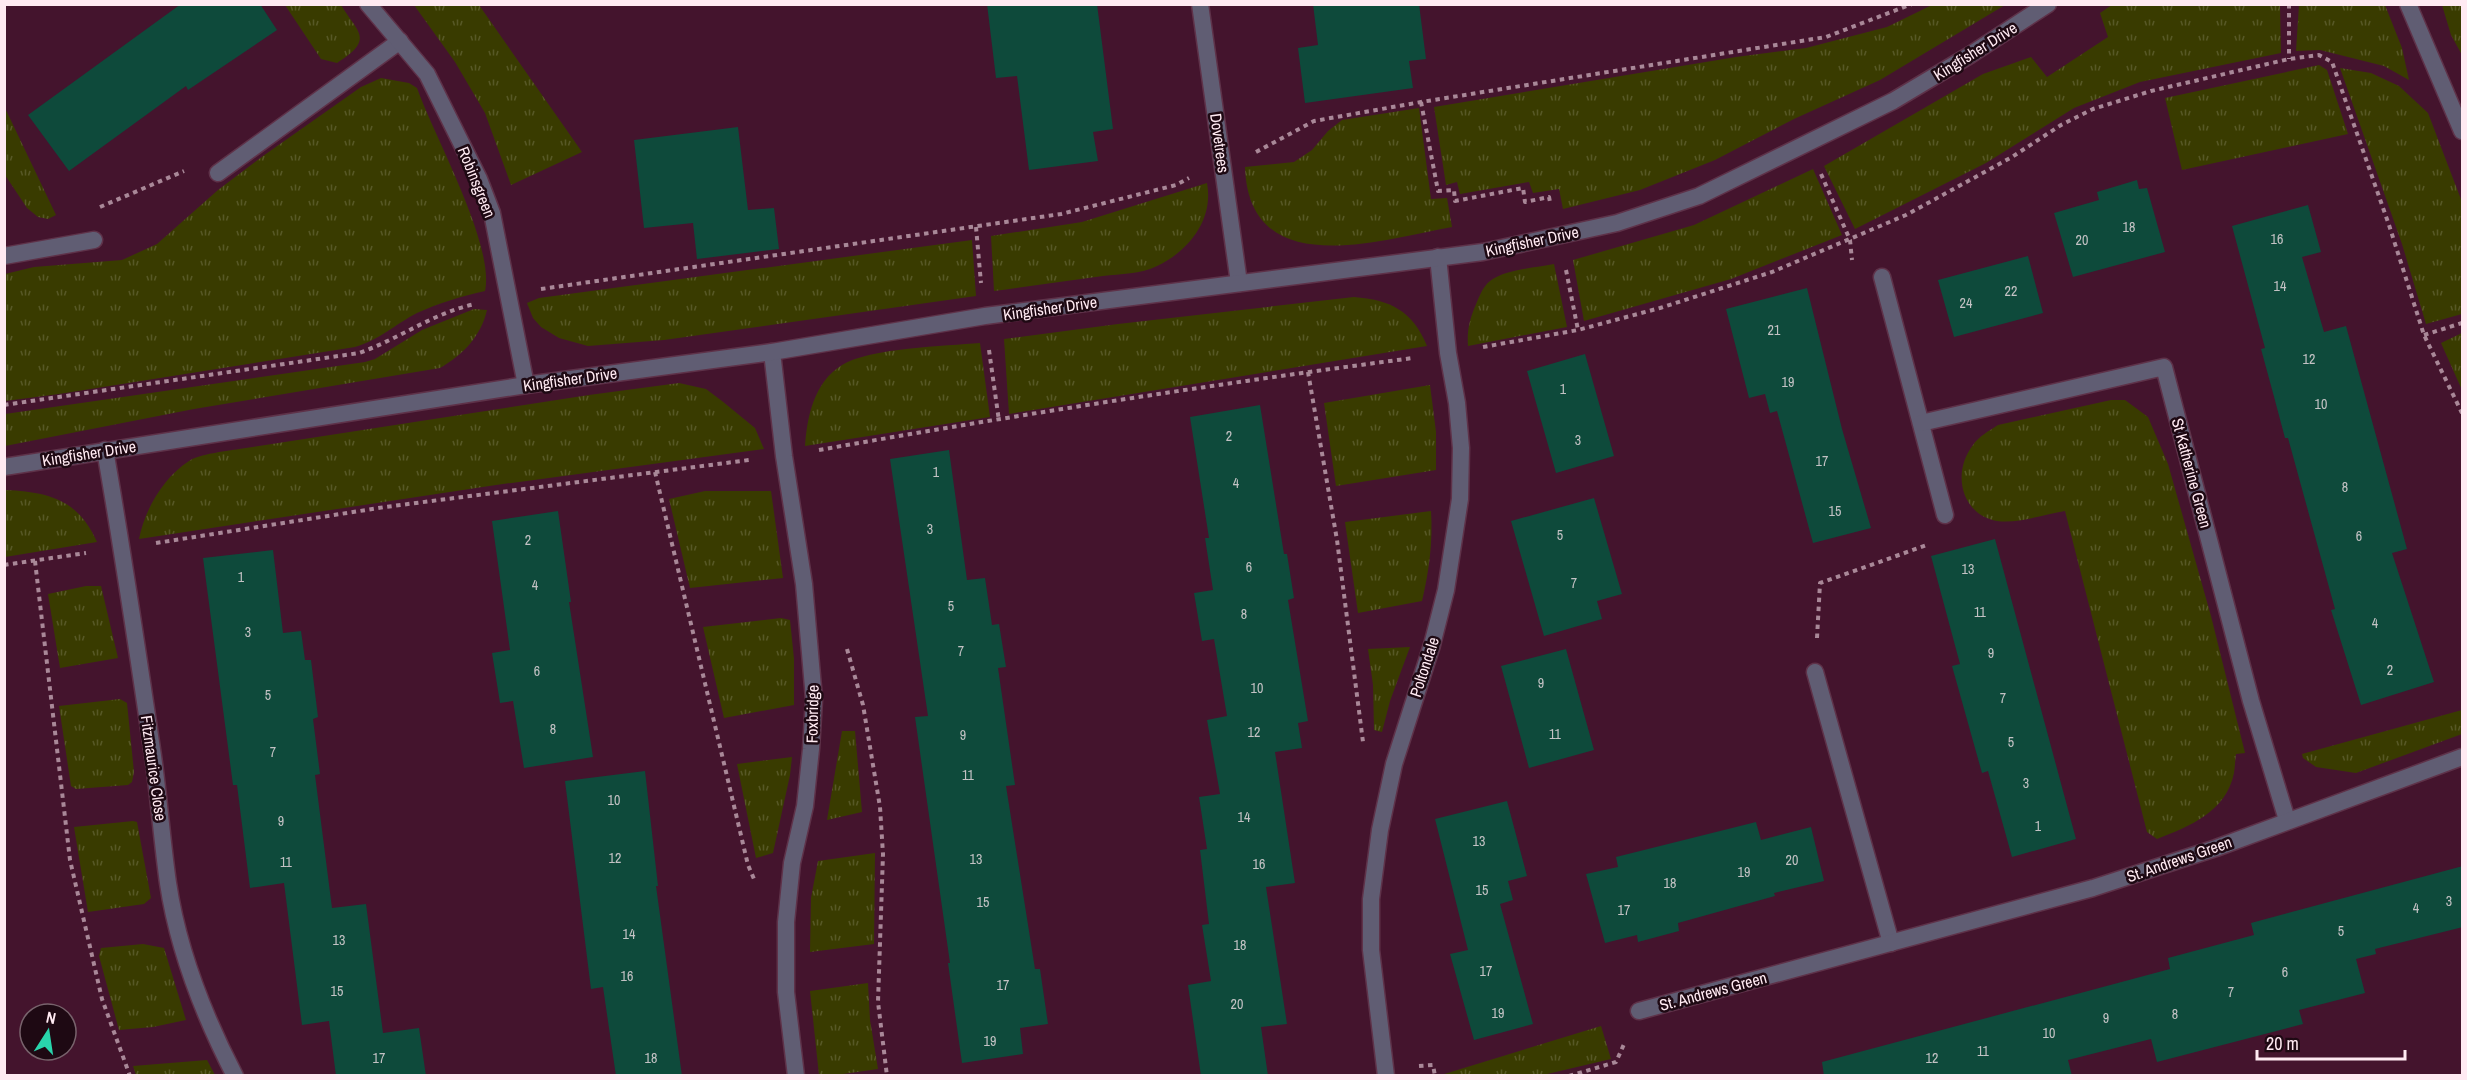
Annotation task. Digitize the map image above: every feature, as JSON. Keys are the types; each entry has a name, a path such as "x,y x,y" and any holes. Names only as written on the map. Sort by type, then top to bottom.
{"street":[{"name":"Robinsgreen","path":"368,4 426,74 479,179 492,213 526,385"},
{"name":"Dovetrees","path":"1200,4 1239,283"},
{"name":"Kingfisher Drive","path":"4,467 526,385 772,352 985,316 1483,252 1617,223 1699,196 1893,101 1970,55 2048,4"},
{"path":"2408,4 2463,131"},
{"path":"218,173 400,41"},
{"path":"4,240 9,255 94,240"},
{"name":"Poltondale","path":"1386,1076 1371,950 1371,899 1380,830 1394,764 1432,645 1454,547 1460,499 1461,448 1457,403 1448,353 1438,257"},
{"path":"1882,277 1945,515"},
{"name":"Foxbridge","path":"772,352 784,456 804,584 814,699 812,749 806,795 792,863 786,922 786,992 796,1076"},
{"name":"St Katherine Green","path":"1921,423 2164,367 2251,701 2287,820"},
{"name":"Fitzmaurice Close","path":"105,450 156,777 168,885 195,987 220,1047 236,1076"},
{"path":"1815,672 1891,943"},
{"name":"St. Andrews Green","path":"1639,1011 2093,888 2216,848 2463,757"}],"path":[{"path":"4,405 359,353 384,344 428,320 458,308 542,289 1061,214 1176,185 1222,159 1249,156 1314,121 1826,37 1912,4"},
{"path":"2289,4 2289,59"},
{"path":"4,565 385,507 784,456 931,430 1308,372 1448,353 1578,330 1660,308 1772,272 1850,240 1906,215 1955,189 2012,157 2061,125 2093,109 2151,91 2289,59 2319,55 2332,62 2424,335 2463,413"},
{"path":"1421,102 1438,191 1454,190 1455,201 1523,188 1525,202 1549,197 1578,330"},
{"path":"1808,143 1850,240 1854,272 1882,277"},
{"path":"94,240 96,209 193,168 218,173"},
{"path":"2424,335 2463,323"},
{"path":"1308,372 1337,540 1364,745"},
{"path":"655,472 748,865 757,886"},
{"path":"1815,672 1820,583 1927,546 1945,515"},
{"path":"35,561 70,860 102,999 130,1076"},
{"path":"845,642 863,705 880,807 884,854 878,1002 887,1076"},
{"path":"1569,1076 1617,1062 1639,1011"}],"green space":[{"path":"1934,4 2005,5 1880,80 1794,119 1715,160 1640,190 1563,209 1559,189 1533,193 1529,182 1460,194 1457,182 1446,185 1434,107 1736,57 1806,48 1887,27"},
{"path":"285,5 341,5 360,36 356,48 337,63 321,59"},
{"path":"414,5 479,5 582,152 511,185 485,113 455,62"},
{"path":"2112,5 2280,5 2281,53 2140,82 2074,108 1986,163 1855,229 1824,166 1983,74 2031,57 2047,77 2108,37 2100,13"},
{"path":"2299,5 2385,5 2402,48 2409,80 2384,66 2320,50 2296,51"},
{"path":"2442,5 2462,5 2462,55 2451,35"},
{"path":"2319,65 2327,70 2348,134 2182,170 2165,98"},
{"path":"2340,68 2371,73 2399,86 2428,113 2462,202 2462,314 2426,324 2402,244"},
{"path":"381,78 409,83 417,88 472,219 486,271 485,291 425,309 372,340 355,347 5,401 5,274 34,267 122,260 157,244 218,190 263,156 361,87"},
{"path":"5,108 56,215 48,219 38,217 27,208 5,175"},
{"path":"1419,108 1431,199 1447,198 1452,227 1356,244 1323,245 1293,240 1269,227 1252,203 1245,167 1294,162 1312,150 1328,131 1342,120"},
{"path":"1813,169 1842,235 1731,279 1584,321 1573,260 1694,225"},
{"path":"1207,183 1207,209 1203,221 1189,243 1169,260 1144,271 994,291 991,236 1082,222"},
{"path":"972,240 976,296 664,340 588,346 559,338 541,327 533,318 527,303 539,298"},
{"path":"1554,264 1567,327 1468,346 1468,332 1474,309 1480,294 1490,281 1512,271"},
{"path":"1354,297 1389,304 1407,315 1427,346 1009,414 1004,339"},
{"path":"474,309 487,310 476,336 463,351 440,368 194,409 5,446 5,414 365,362 375,359 422,330"},
{"path":"2462,333 2462,390 2441,343"},
{"path":"980,343 990,417 805,446 810,412 819,390 832,372 842,365 854,359 889,351"},
{"path":"679,383 706,389 722,401 755,428 764,449 496,485 139,539 146,517 163,485 180,468 199,456"},
{"path":"1430,385 1436,432 1436,470 1336,486 1324,403"},
{"path":"2111,400 2125,400 2148,417 2168,464 2211,616 2245,753 2236,754 2230,786 2215,808 2194,823 2157,839 2147,832 2065,511 2023,520 1997,521 1984,517 1975,510 1963,490 1963,467 1966,456 1981,436 1998,425"},
{"path":"5,490 48,496 71,507 81,516 97,542 5,557"},
{"path":"705,491 771,491 783,578 690,588 669,499"},
{"path":"1431,511 1430,556 1422,601 1358,613 1345,522"},
{"path":"86,586 101,586 118,658 60,668 48,594"},
{"path":"781,618 790,620 794,659 794,705 724,718 703,627"},
{"path":"1410,647 1390,701 1382,732 1374,730 1373,685 1368,649"},
{"path":"120,699 127,703 134,772 132,782 128,785 76,789 71,786 59,706"},
{"path":"2462,710 2462,734 2356,773 2316,767 2303,758 2302,754"},
{"path":"842,731 855,731 862,812 827,820"},
{"path":"792,757 773,853 756,858 737,764"},
{"path":"137,822 151,898 144,904 88,912 74,827"},
{"path":"875,853 874,944 810,952 811,898 818,861"},
{"path":"143,944 164,948 186,1020 153,1027 119,1030 99,956 101,948"},
{"path":"868,983 870,1020 878,1069 819,1075 810,991"},
{"path":"1601,1026 1611,1059 1543,1075 1441,1075"},
{"path":"207,1060 215,1075 136,1075 133,1066"}],"building":[{"path":"181,4 260,4 277,30 188,90 186,86 69,171 28,115"},
{"path":"987,4 1097,4 1113,129 1093,132 1098,161 1029,170 1017,76 996,78"},
{"path":"1313,4 1419,4 1426,59 1409,61 1413,88 1305,103 1298,48 1318,45"},
{"path":"738,127 748,210 774,208 779,249 697,259 693,223 644,228 634,140"},
{"path":"2137,180 2139,189 2147,188 2165,252 2073,277 2054,213 2099,200 2097,192"},
{"path":"2308,205 2321,252 2302,257 2324,332 2346,326 2407,549 2392,553 2434,682 2361,705 2331,610 2335,609 2261,349 2265,348 2232,226"},
{"path":"2028,256 2043,313 1954,337 1938,280"},
{"path":"1807,288 1842,429 1871,528 1813,543 1777,411 1770,413 1765,394 1749,398 1726,309"},
{"path":"1585,354 1614,456 1556,473 1527,371"},
{"path":"1260,405 1284,554 1287,554 1294,598 1288,600 1308,721 1298,723 1302,748 1275,752 1295,883 1266,887 1287,1024 1261,1027 1268,1076 1201,1076 1188,985 1211,981 1202,925 1209,924 1200,850 1207,849 1199,797 1220,794 1207,720 1227,716 1214,639 1202,641 1194,593 1213,590 1205,538 1209,538 1190,417"},
{"path":"949,450 967,580 985,578 992,625 999,624 1006,667 998,668 1015,785 1006,786 1035,969 1040,969 1048,1024 1020,1028 1023,1054 962,1063 915,717 928,716 890,459"},
{"path":"1594,498 1622,594 1597,601 1602,619 1544,636 1511,521"},
{"path":"558,511 571,602 569,602 593,757 524,768 513,701 500,703 492,653 510,650 492,521"},
{"path":"1995,539 2076,839 2012,857 1988,771 1982,773 1952,666 1960,664 1931,556"},
{"path":"273,550 283,633 301,631 305,660 311,660 318,717 313,719 320,774 315,775 332,908 366,904 383,1033 419,1028 426,1076 336,1076 329,1021 302,1025 284,883 250,888 237,785 233,785 203,558"},
{"path":"1566,649 1594,750 1529,768 1501,666"},
{"path":"645,771 658,886 656,886 682,1076 616,1076 603,987 591,989 565,781"},
{"path":"1507,801 1527,876 1508,881 1513,900 1500,904 1533,1024 1474,1040 1450,954 1468,950 1435,819"},
{"path":"1756,822 1761,840 1811,827 1824,881 1774,893 1775,896 1678,923 1679,931 1638,942 1637,935 1605,943 1586,874 1618,867 1616,857"},
{"path":"2463,866 2463,927 2375,949 2376,954 2356,959 2365,993 2299,1010 2303,1024 2157,1062 2151,1039 2068,1060 2072,1076 1824,1076 1822,1062 2170,969 2168,958 2254,935 2251,923"}]}
